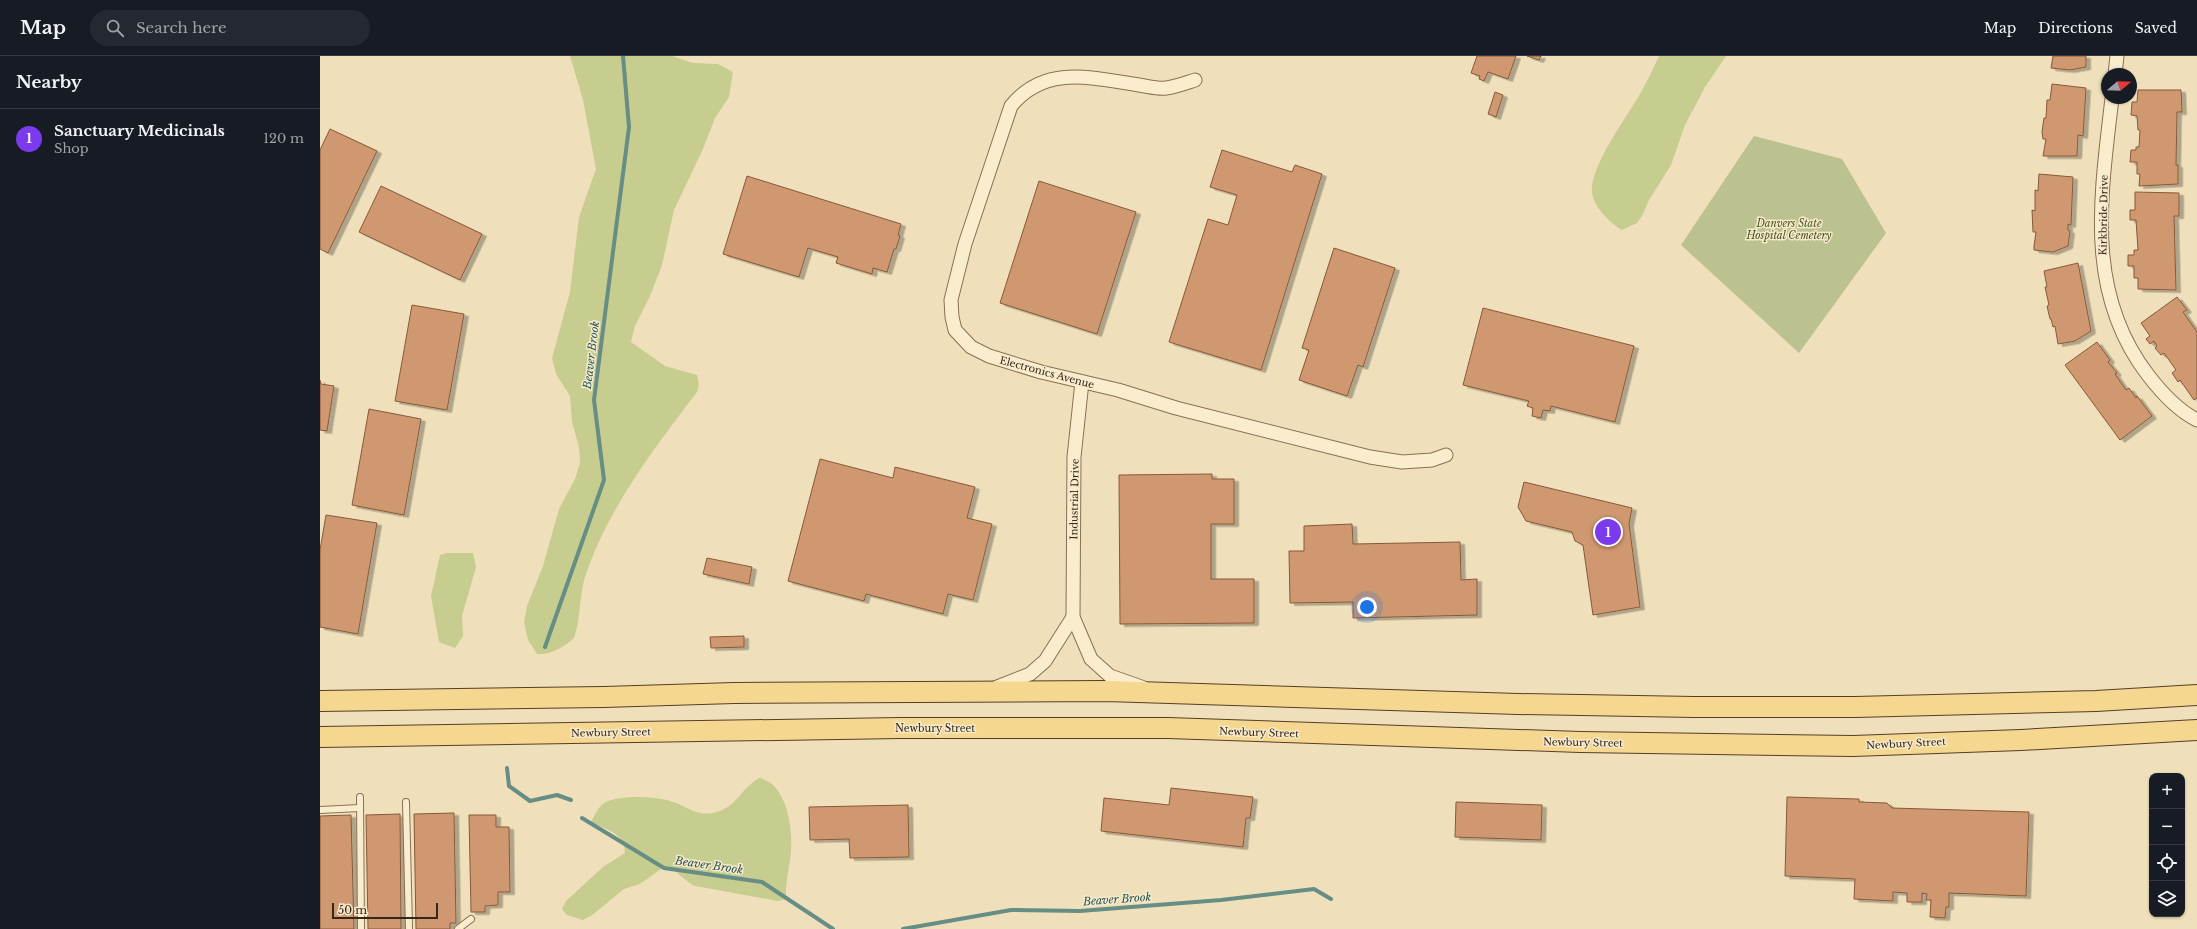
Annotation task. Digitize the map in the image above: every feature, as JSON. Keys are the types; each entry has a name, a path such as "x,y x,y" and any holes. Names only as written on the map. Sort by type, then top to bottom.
{"main road":[{"path":"320,701 604,697 734,693 984,691 1157,693 1694,707 1933,706 2197,696"},
{"name":"Newbury Street","path":"320,737 900,728 1160,728 1580,742 1853,746 2021,740 2197,730"}],"street":[{"path":"2116,68 2117,56"},
{"name":"Electronics Avenue","path":"1195,80 1166,88 1077,76 1061,77 1044,82 1029,89 1019,96 1011,106 965,244 951,300 952,317 955,330 971,347 990,356 1041,372 1370,457 1402,462 1432,460 1446,455"},
{"name":"Kirkbride Drive","path":"2111,104 2102,210 2103,265 2108,293 2122,334 2138,362 2172,402 2197,420"},
{"name":"Industrial Drive","path":"1082,382 1074,457 1073,617 1091,659 1110,676 1157,693"},
{"path":"984,691 1030,674 1045,661 1073,617"}],"lane":[{"path":"360,797 361,929"},
{"path":"406,802 409,929"},
{"path":"320,810 360,808"},
{"path":"458,929 471,919"}],"green space":[{"path":"570,56 672,56 693,63 718,64 733,72 729,97 715,118 703,149 674,210 662,265 650,296 635,326 631,342 665,366 697,375 699,384 697,392 633,480 606,527 585,577 578,623 574,638 557,650 537,654 528,640 524,622 527,606 543,566 559,509 575,479 580,463 579,447 572,422 570,396 556,374 552,358 570,292 579,217 596,169 583,100"},
{"path":"1659,56 1726,56 1705,87 1685,125 1671,165 1649,200 1642,216 1637,223 1622,230 1608,219 1599,209 1593,198 1593,182 1602,156 1643,89"},
{"name":"Danvers State Hospital Cemetery","path":"1754,136 1842,159 1886,233 1799,353 1681,245"},
{"path":"447,553 473,553 476,567 462,616 463,636 455,648 439,642 431,596 440,555"},
{"path":"759,778 768,781 782,796 789,818 791,830 791,850 786,887 786,899 778,901 695,886 668,866 661,869 640,884 624,889 591,916 583,920 567,915 562,909 566,901 603,867 625,853 622,841 614,833 591,822 597,811 606,802 629,797 657,798 673,802 696,812 707,814 721,811 728,807 747,787"}],"building":[{"path":"1477,56 1516,56 1508,79 1488,72 1484,81 1479,79 1480,76 1471,73"},
{"path":"1527,56 1541,56 1539,60"},
{"path":"2053,56 2086,56 2086,67 2070,70 2051,68"},
{"path":"2052,84 2086,88 2083,136 2078,135 2077,156 2043,156 2046,139 2043,139 2042,132 2044,118 2046,118 2047,100 2050,100"},
{"path":"2138,90 2181,90 2182,112 2177,112 2176,165 2178,165 2178,184 2139,186 2140,174 2137,174 2137,162 2130,162 2131,150 2136,150 2136,147 2139,147 2140,130 2138,130 2137,116 2131,115 2132,104 2137,104"},
{"path":"1495,92 1503,95 1496,117 1488,114"},
{"path":"330,129 377,151 328,253 320,249 320,150"},
{"path":"1222,150 1292,172 1295,165 1322,174 1261,370 1169,342 1208,219 1228,225 1237,195 1210,187"},
{"path":"2039,174 2073,177 2071,225 2068,224 2068,230 2070,231 2068,246 2053,252 2034,250 2036,232 2033,232 2032,210 2035,211 2035,190 2038,191"},
{"path":"747,176 901,224 898,235 900,236 896,249 894,249 887,272 873,268 872,274 836,263 838,257 808,248 799,277 723,254"},
{"path":"1039,181 1136,212 1097,334 1000,303"},
{"path":"381,186 482,234 460,280 359,232"},
{"path":"2135,192 2179,193 2179,216 2174,216 2176,290 2138,289 2138,278 2134,278 2134,266 2128,266 2128,255 2134,255 2134,250 2138,250 2136,220 2130,220 2130,210 2135,210"},
{"path":"1334,248 1395,268 1363,367 1358,365 1347,396 1299,380 1309,350 1302,348"},
{"path":"2078,263 2091,331 2075,341 2058,344 2055,326 2053,327 2047,306 2049,305 2045,287 2047,287 2044,271"},
{"path":"2177,297 2187,310 2183,312 2197,332 2197,398 2194,400 2180,380 2178,382 2172,373 2176,370 2164,353 2161,355 2155,348 2157,346 2154,341 2150,344 2146,339 2150,336 2141,323"},
{"path":"412,305 464,314 447,410 395,401"},
{"path":"1483,308 1634,346 1615,422 1551,406 1550,411 1543,410 1541,418 1532,416 1533,408 1527,406 1529,401 1463,385"},
{"path":"2097,342 2110,360 2108,362 2117,373 2115,374 2126,390 2129,388 2136,398 2137,396 2152,416 2120,440 2065,365"},
{"path":"320,380 321,384 334,386 327,431 320,430"},
{"path":"369,409 421,419 404,515 352,505"},
{"path":"820,459 893,478 895,467 975,487 967,518 992,524 973,600 948,594 943,614 866,594 864,601 788,581"},
{"path":"1212,474 1212,479 1234,479 1234,524 1211,524 1211,579 1254,579 1254,623 1120,624 1119,475"},
{"path":"1524,482 1632,508 1629,524 1640,607 1593,615 1583,545 1575,541 1572,532 1526,521 1518,507"},
{"path":"326,515 377,523 358,634 320,627 320,550"},
{"path":"1352,524 1353,544 1460,542 1461,580 1477,579 1477,615 1353,618 1353,602 1290,603 1289,551 1304,551 1304,526"},
{"path":"707,558 752,567 749,584 703,574"},
{"path":"744,636 744,647 711,648 710,637"},
{"path":"1171,788 1253,797 1250,818 1246,818 1243,847 1101,831 1104,798 1169,805"},
{"path":"1787,797 1859,799 1859,802 1887,803 1892,808 2029,812 2026,896 1949,893 1949,907 1946,907 1945,918 1930,917 1931,900 1926,900 1927,894 1922,893 1922,902 1907,902 1907,893 1893,892 1893,901 1854,899 1855,879 1785,876"},
{"path":"1456,802 1542,805 1541,840 1455,837"},
{"path":"908,805 909,857 850,858 849,839 810,840 809,807"},
{"path":"454,813 456,923 450,923 450,929 416,929 414,814"},
{"path":"400,814 401,929 368,929 366,815"},
{"path":"351,815 354,929 320,929 320,816"},
{"path":"469,815 496,815 496,827 509,827 510,892 498,892 498,905 485,906 485,912 471,912"}],"waterway":[{"name":"Beaver Brook","path":"545,647 604,480 594,400 629,127 623,56"},
{"name":"Beaver Brook","path":"507,768 509,786 530,801 557,795 571,800"},
{"name":"Beaver Brook","path":"582,818 664,868 762,882 833,929"},
{"name":"Beaver Brook","path":"903,929 1011,910 1080,911 1221,900 1314,889 1331,899"}],"place":[{"name":"Sanctuary Medicinals","path":"1608,532"}]}
